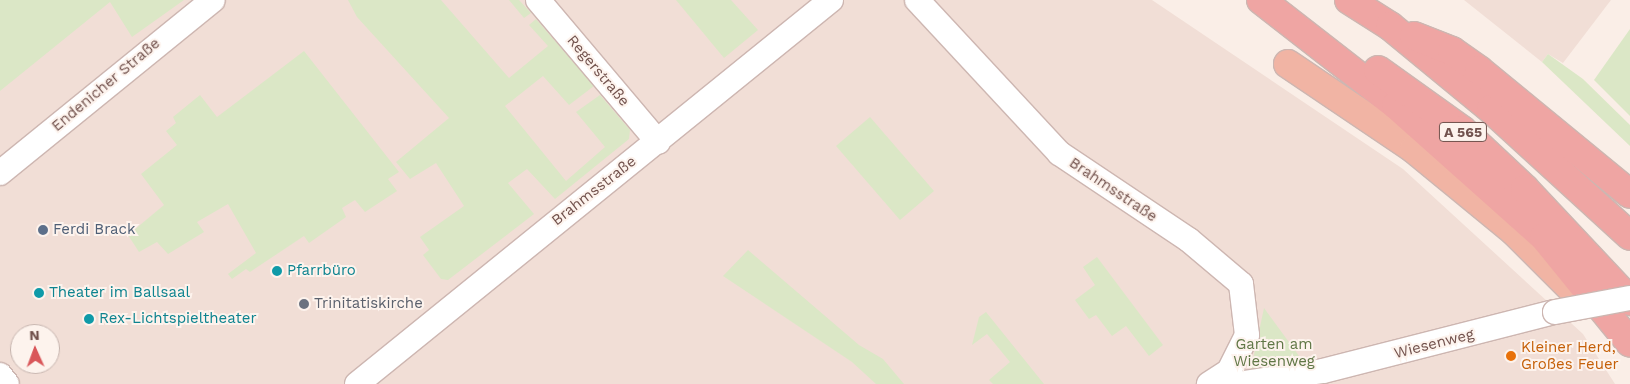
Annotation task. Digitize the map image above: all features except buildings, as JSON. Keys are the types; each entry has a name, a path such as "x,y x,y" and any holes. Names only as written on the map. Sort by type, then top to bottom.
{"highway":[{"path":"1261,0 1396,105 1544,237 1630,343"},
{"name":"A 565","path":"1266,0 1394,80 1462,130 1525,189 1630,299"},
{"name":"A 565","path":"1349,0 1390,26 1491,109 1630,236"},
{"path":"1390,26 1452,51 1630,194"},
{"path":"1288,64 1414,149 1514,230 1630,347"}],"street":[{"name":"Endenicher Straße","path":"0,173 213,0"},
{"name":"Regerstraße","path":"538,0 658,142"},
{"name":"Brahmsstraße","path":"357,384 831,0"},
{"name":"Brahmsstraße","path":"917,0 1046,142 1189,240 1242,284 1247,335 1229,371 1209,384"},
{"name":"Wiesenweg","path":"1238,384 1322,371 1555,312 1630,299"},
{"path":"0,375 7,384"}],"shaded area":[{"path":"0,0 1152,0 1403,169 1583,334 1615,384 0,384"},
{"path":"1464,0 1611,0 1563,63 1548,54 1542,62"}],"green space":[{"path":"0,0 184,0 132,37 110,2 0,91"},
{"path":"348,0 441,0 509,78 548,46 529,25 536,19 594,86 569,105 543,76 505,106 566,181 605,147 576,112 600,95 630,130 629,139 555,199 527,169 508,183 534,214 448,280 441,279 423,255 429,250 420,237 464,206 436,163 410,179 396,162 449,118 357,17"},
{"path":"509,0 519,0 531,13 524,18"},
{"path":"676,0 731,0 758,30 724,58"},
{"path":"1630,29 1630,116 1594,80"},
{"path":"304,51 399,172 388,179 397,191 365,212 355,200 342,208 346,217 309,243 304,236 250,272 246,269 232,279 228,274 256,253 228,204 197,222 204,232 168,254 157,242 139,252 128,235 164,205 141,174 177,145 166,131 176,123 173,117 200,95 217,117"},
{"path":"1548,54 1583,79 1630,125 1630,146 1542,62"},
{"path":"870,117 934,191 900,220 836,146"},
{"path":"748,250 859,345 883,359 904,384 876,384 852,362 723,276"},
{"path":"1097,257 1163,345 1149,356 1126,326 1112,336 1096,315 1089,319 1075,300 1095,285 1083,267"},
{"name":"Garten am Wiesenweg","path":"1264,308 1305,364 1277,372 1251,369"},
{"path":"986,312 1044,384 993,384 989,380 1010,362 987,334 972,345 979,317"}],"place":[{"name":"Ferdi Brack","path":"43,230"},
{"name":"Pfarrbüro","path":"277,271"},
{"name":"Theater im Ballsaal","path":"39,293"},
{"name":"Trinitatiskirche","path":"304,304"},
{"name":"Rex-Lichtspieltheater","path":"89,319"},
{"name":"Kleiner Herd, Großes Feuer","path":"1511,356"}]}
